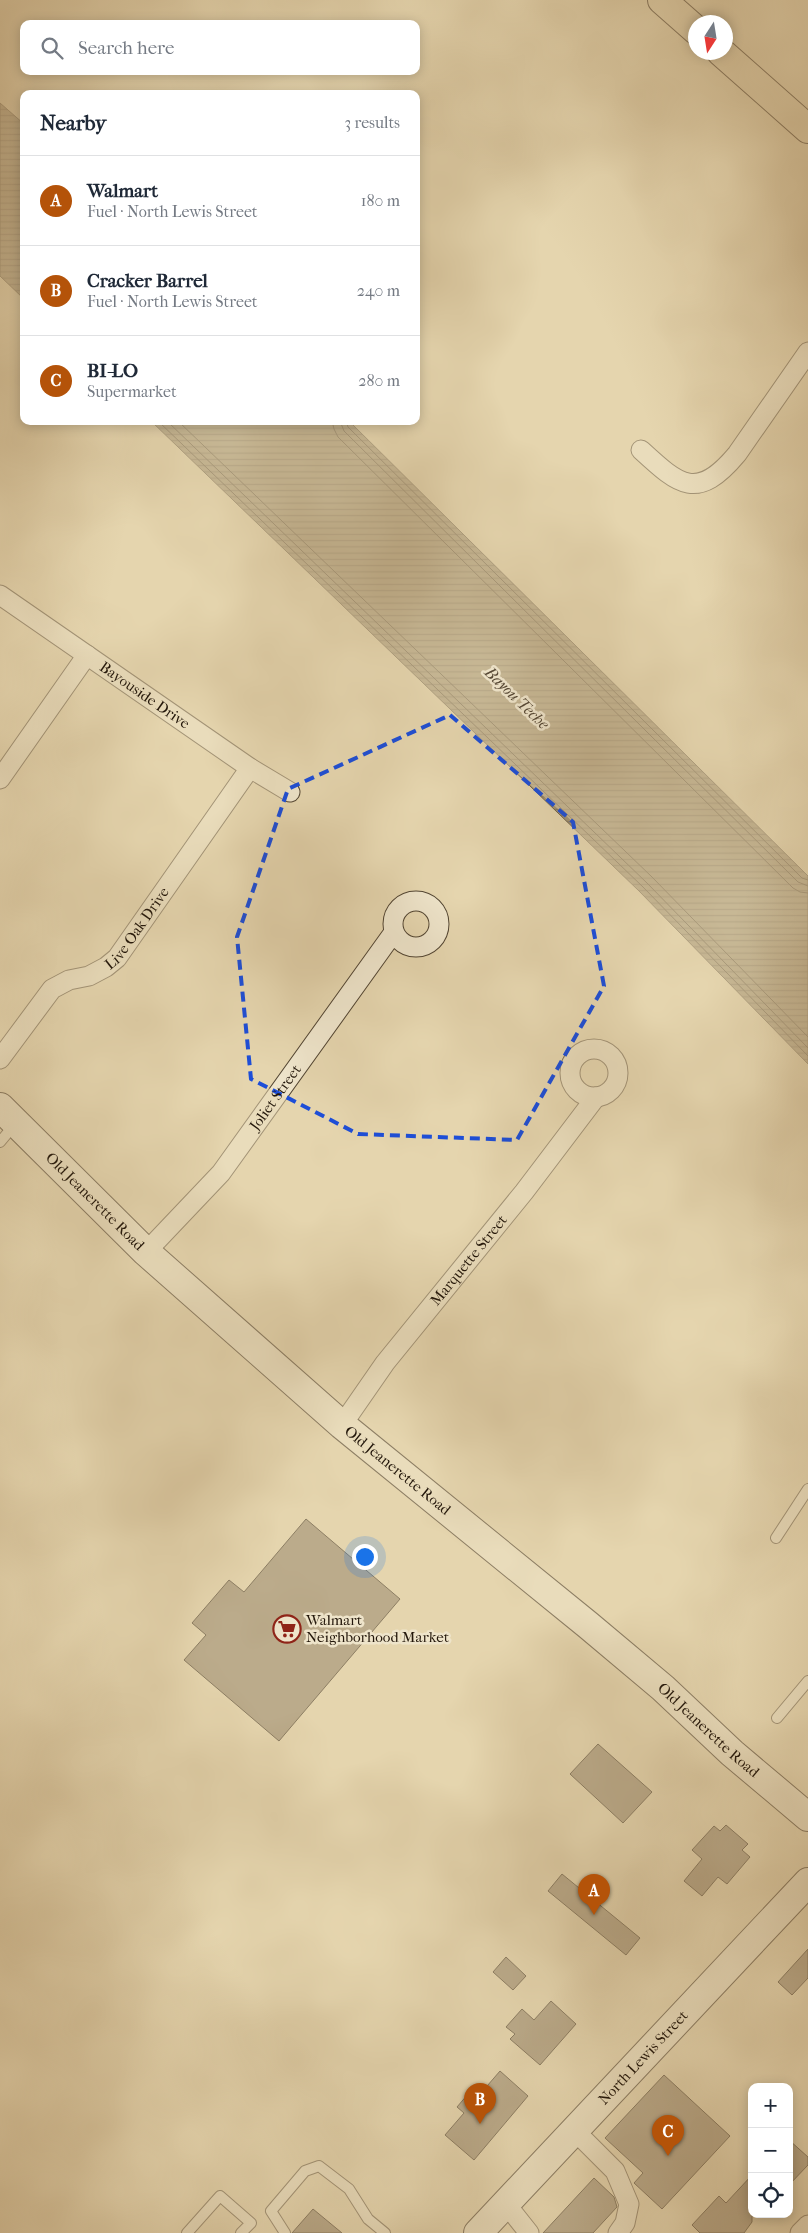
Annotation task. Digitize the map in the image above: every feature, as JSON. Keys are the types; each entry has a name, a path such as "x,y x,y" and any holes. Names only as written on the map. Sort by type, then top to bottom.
{"main road":[{"path":"662,0 688,23"},
{"path":"730,60 808,129"},
{"name":"Old Jeanerette Road","path":"5,1124 146,1252 342,1425 588,1625 662,1688 732,1753 808,1817"},
{"name":"North Lewis Street","path":"478,2233 808,1882"}],"street":[{"path":"641,450 670,476 689,484 708,481 724,470 732,460 808,352"},
{"name":"Bayouside Drive","path":"0,595 250,768 290,792"},
{"path":"0,779 87,655"},
{"name":"Live Oak Drive","path":"0,1059 52,989 69,980 89,976 106,967 117,958 250,768"},
{"name":"Joliet Street","path":"146,1252 221,1173 394,932"},
{"name":"Marquette Street","path":"342,1425 385,1363 524,1192 596,1097"},
{"path":"575,2131 615,2171 630,2204 625,2223 618,2233"},
{"path":"506,2204 529,2233"},
{"path":"800,2233 808,2225"}],"lane":[{"path":"776,1538 808,1489"},
{"path":"777,1718 808,1681"},
{"path":"285,2233 271,2212 305,2171 319,2166 350,2189 368,2219 385,2233"},
{"path":"188,2233 220,2196 251,2222 244,2232"}],"highlighted area":[{"path":"450,715 573,822 604,986 517,1140 358,1134 251,1079 237,937 288,789"}],"water":[{"path":"0,103 20,120 20,295 0,276"},
{"name":"Bayou Teche","path":"155,425 353,425 808,876 808,1064 639,891"}],"building":[{"name":"Walmart Neighborhood Market","path":"306,1519 400,1599 279,1741 184,1660 206,1635 192,1623 229,1580 244,1592"},
{"path":"598,1744 652,1792 623,1823 570,1774"},
{"path":"726,1825 748,1844 742,1850 750,1857 727,1884 718,1877 702,1896 684,1881 702,1859 692,1850 714,1826 720,1831"},
{"path":"562,1874 640,1938 626,1955 548,1891"},
{"path":"808,1949 808,1978 792,1995 778,1982"},
{"path":"506,1957 526,1976 513,1990 493,1972"},
{"path":"551,2001 576,2024 540,2065 510,2039 515,2034 506,2027 522,2009 534,2020"},
{"path":"500,2071 528,2096 474,2160 445,2135 464,2113 457,2107 474,2087 481,2093"},
{"path":"664,2075 730,2136 662,2209 634,2183 643,2173 605,2138"},
{"path":"793,2144 808,2157 808,2165 793,2181"},
{"path":"594,2178 614,2197 617,2207 593,2233 543,2233"},
{"path":"748,2179 748,2218 752,2218 752,2222 744,2233 700,2233 692,2225 719,2196 726,2203"},
{"path":"313,2209 342,2233 292,2233"}],"place":[{"name":"Walmart Neighborhood Market","path":"287,1629"},
{"name":"Walmart","path":"594,1915"},
{"name":"Cracker Barrel","path":"480,2124"},
{"name":"BI-LO","path":"668,2156"}]}
